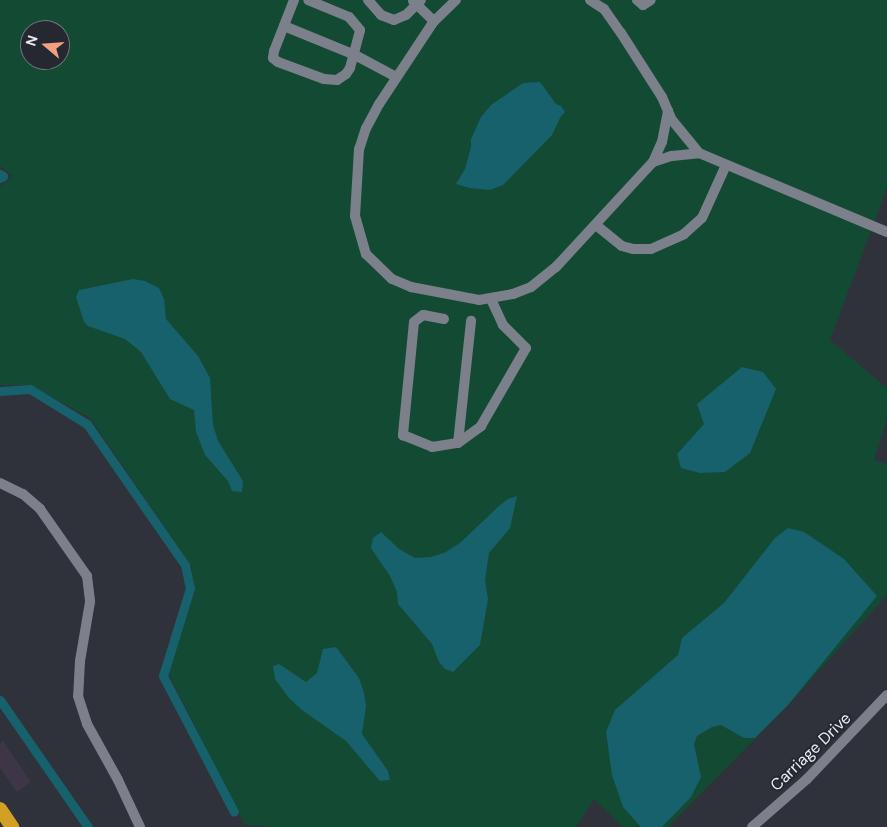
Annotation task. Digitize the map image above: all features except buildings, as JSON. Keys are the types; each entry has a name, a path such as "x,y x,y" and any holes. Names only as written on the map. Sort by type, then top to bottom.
{"highway":[{"path":"0,809 12,827"}],"street":[{"path":"294,0 273,58 278,62 331,81 337,80 346,74 355,55 360,30 356,23 341,13 308,0"},
{"path":"368,0 381,15 394,20 406,15 417,1 434,20"},
{"path":"456,0 434,20 396,78 366,128 359,149 355,216 366,254 392,279 411,287 479,300 513,294 531,287 556,267 653,162 662,142 668,111"},
{"path":"590,0 606,4 684,137 699,153 726,166 887,232"},
{"path":"637,0 643,5 651,0"},
{"path":"284,26 355,55 396,78"},
{"path":"653,162 672,156 699,153"},
{"path":"596,225 622,246 633,249 651,249 684,234 702,218 726,166"},
{"path":"444,319 423,315 414,322 403,435 432,447 458,443 482,426 526,348 503,325 491,299"},
{"path":"458,443 471,321"},
{"path":"0,483 23,494 40,508 88,576 90,602 80,661 78,696 87,724 118,780 140,827"},
{"name":"Carriage Drive","path":"752,827 807,779 887,695"}],"shaded area":[{"path":"3,741 31,782 17,792 0,768 0,744"}],"green space":[{"path":"0,0 887,0 887,188 830,340 887,388 887,419 874,460 887,464 887,595 788,705 668,827 623,827 594,799 576,827 273,827 245,825 168,673 192,597 192,567 90,418 30,385 0,385 0,187 13,176 0,166"}],"water":[{"path":"540,82 556,104 561,106 565,112 561,116 552,135 503,185 490,190 469,188 456,184 465,169 471,147 471,139 481,117 491,105 523,83"},
{"path":"133,279 145,281 159,288 164,299 166,319 198,356 210,378 213,425 218,441 243,481 242,492 232,491 228,481 205,455 196,432 194,410 170,399 141,352 125,339 88,326 84,322 76,297 79,290"},
{"path":"742,367 763,372 776,389 750,453 725,472 700,473 681,468 677,454 704,424 697,404"},
{"path":"517,496 510,528 489,553 485,580 488,599 480,645 453,672 445,669 439,662 432,644 398,604 397,592 390,576 371,548 373,538 381,532 399,549 415,558 431,557 446,552 460,543 500,505 508,499"},
{"path":"788,528 804,532 844,559 877,596 788,705 755,738 744,738 721,725 712,727 697,736 694,744 701,777 691,797 662,827 641,827 623,807 612,775 606,732 615,710 678,655 682,638 724,603 775,538"},
{"path":"336,647 359,678 366,706 362,734 388,771 390,780 380,781 346,741 302,710 289,698 275,679 273,666 279,664 306,682 317,673 323,649"}],"waterway":[{"path":"0,174 3,176 0,178"},
{"path":"0,391 30,389 87,424 185,565 190,588 163,676 234,812"},
{"path":"0,700 88,827"}]}
